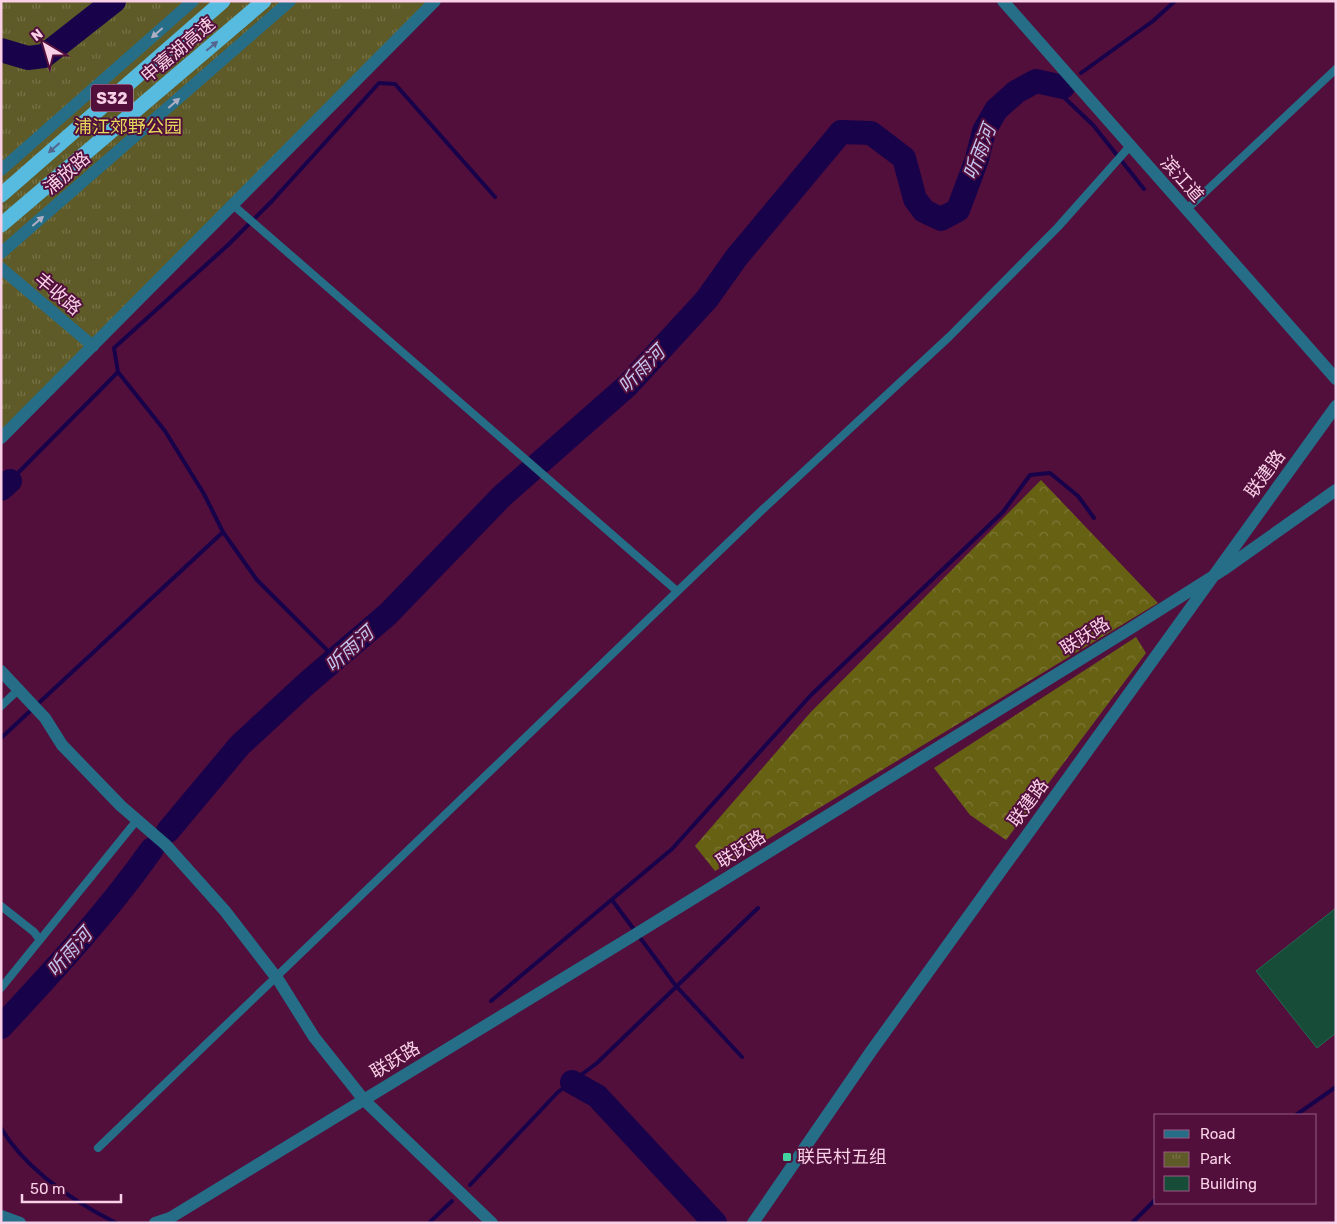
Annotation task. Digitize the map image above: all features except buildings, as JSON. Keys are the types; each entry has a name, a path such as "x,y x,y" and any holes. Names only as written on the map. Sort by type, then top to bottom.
{"highway":[{"name":"申嘉湖高速","path":"1,195 223,1"},
{"name":"申嘉湖高速","path":"1,225 264,1"}],"street":[{"path":"1,170 194,1"},
{"name":"浦放路","path":"1,253 290,1"},
{"path":"1,438 435,1"},
{"name":"滨江道","path":"1003,1 1336,379"},
{"name":"丰收路","path":"1,268 93,346"},
{"name":"联建路","path":"753,1223 872,1050 1210,578 1334,413"},
{"name":"联跃路","path":"155,1223 170,1218 632,937 1210,578 1336,490"},
{"path":"1,671 46,718 62,745 121,806 166,845 225,911 276,976 314,1037 364,1100 492,1223"},
{"path":"1,1216 20,1223"}],"lane":[{"path":"1186,210 1336,69"},
{"path":"98,1148 677,591 949,337 1058,227 1130,146"},
{"path":"233,205 677,591"},
{"path":"1,706 19,689"},
{"path":"1,988 137,820"},
{"path":"1,906 34,932 40,940"}],"green space":[{"name":"浦江郊野公园","path":"1,1 435,1 1,433"},
{"path":"1041,480 1158,603 715,871 695,846 810,713"},
{"path":"1136,637 1146,653 1006,840 970,815 934,768"}],"waterway":[{"path":"1,50 28,58 44,56 114,1"},
{"name":"听雨河","path":"1081,73 1153,21 1175,1"},
{"name":"听雨河","path":"168,831 240,745 306,684 388,614 502,496 628,385 707,299 736,258 841,132 871,133 904,158 915,199 924,211 941,219 958,210 977,159 984,131 996,110 1016,92 1036,81 1063,87"},
{"path":"118,372 114,348 228,245 272,201 379,83 395,84 495,197"},
{"path":"1051,85 1093,125 1144,189"},
{"path":"1,482 10,481 118,372 165,431 204,494 223,532 257,580 336,659"},
{"path":"491,1001 672,849 811,695 1003,512 1030,475 1050,473 1078,496 1094,518"},
{"path":"1,489 10,481"},
{"path":"1,738 223,532"},
{"name":"听雨河","path":"1,1027 60,963 135,873 152,849"},
{"path":"612,900 676,986 742,1057"},
{"path":"470,1185 558,1092 597,1063 758,908"},
{"path":"572,1082 597,1096 715,1223"},
{"path":"1297,1114 1336,1087"},
{"path":"1,1128 11,1143 37,1171 83,1205 116,1223"},
{"path":"429,1223 452,1201"},
{"path":"1132,1223 1154,1201"}],"place":[{"name":"联民村五组","path":"787,1157"}]}
